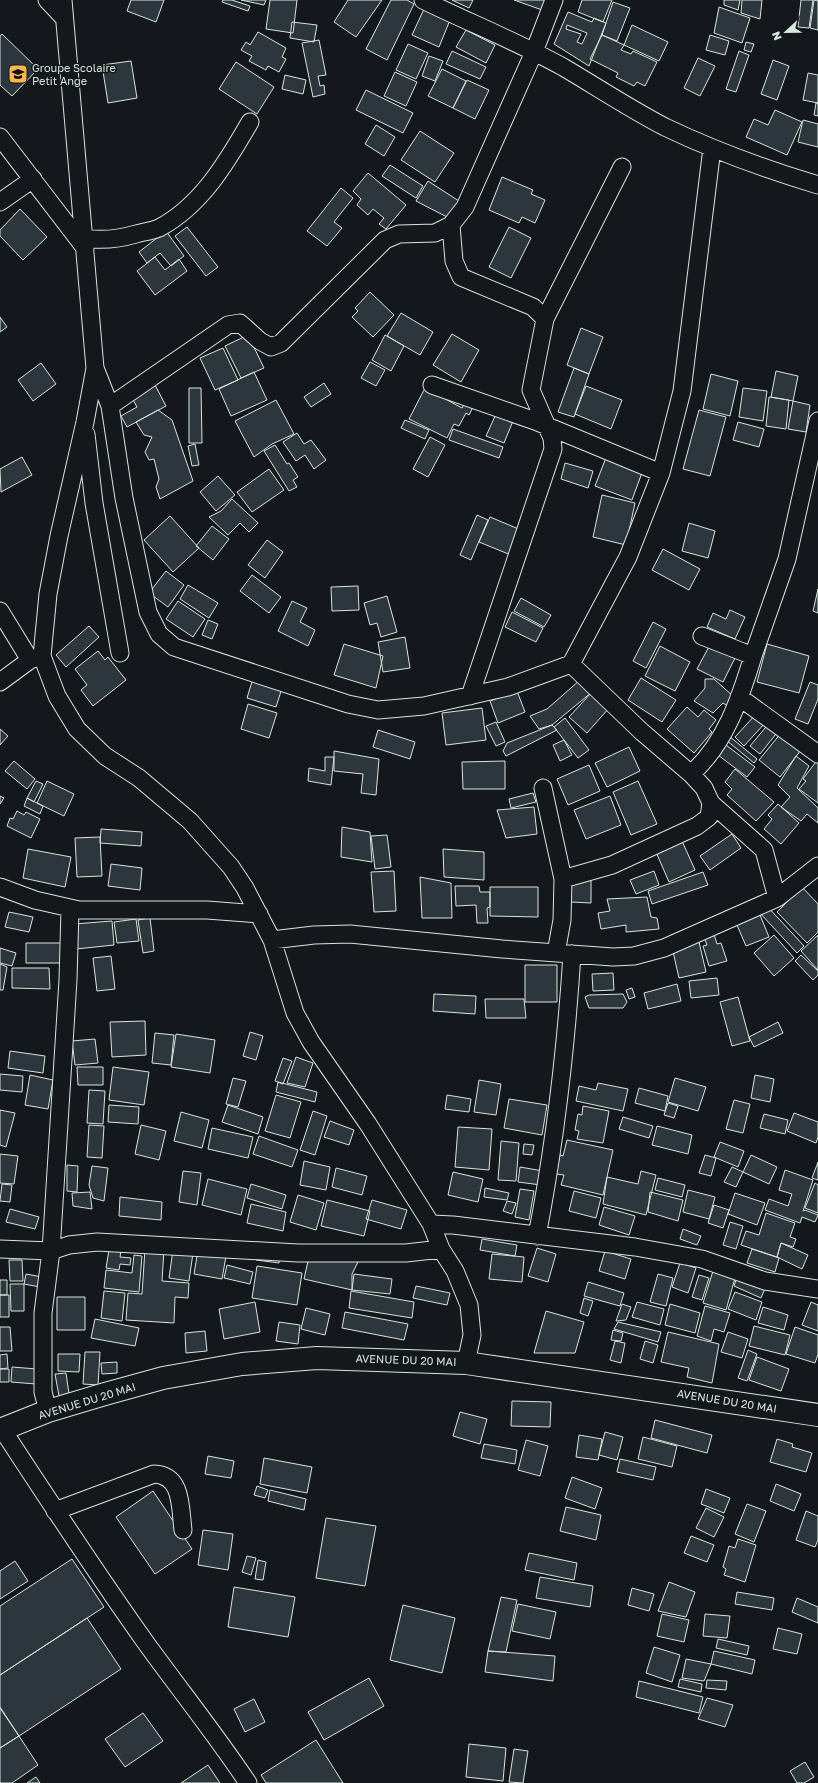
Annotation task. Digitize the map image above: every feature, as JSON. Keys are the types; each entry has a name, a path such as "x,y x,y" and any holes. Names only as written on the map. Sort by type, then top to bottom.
{"main road":[{"name":"AVENUE DU 20 MAI","path":"1,1429 48,1411 163,1378 242,1364 317,1358 466,1362 818,1415"}],"street":[{"path":"47,0 63,17"},
{"path":"0,682 36,658 59,536 85,422 95,368 85,243 63,17 63,0"},
{"path":"424,0 534,52 658,123 712,148 765,169 818,185"},
{"path":"110,406 228,325 240,323 260,341 271,347 281,343 385,240 399,234 435,233 451,225 464,208 534,52 554,0"},
{"path":"85,243 158,229 180,216 203,192 227,161 250,122"},
{"path":"0,137 85,243"},
{"path":"95,368 110,406 124,498 148,612 159,634 174,647 348,704 378,710 424,706 508,687 571,664 628,557 661,473 682,391 712,148"},
{"path":"470,696 553,449 552,438 531,390 545,320 622,167"},
{"path":"0,202 33,179"},
{"path":"451,225 454,261 461,276 533,307 545,320"},
{"path":"432,385 547,426 661,473"},
{"path":"690,774 702,764 715,747 728,724 739,697 787,559 818,421"},
{"path":"85,422 94,503 120,653"},
{"path":"0,611 36,658 77,729 105,756 140,778 190,821 231,867 246,888 272,940 295,1013 311,1042 368,1124 431,1224 441,1249 456,1271 469,1305 472,1335 466,1362"},
{"path":"702,636 753,656"},
{"path":"571,664 642,732 690,774 704,788 712,803 764,850 777,898"},
{"path":"739,697 818,754"},
{"path":"536,1236 546,1189 562,1076 564,953 562,920 563,879 543,788"},
{"path":"563,879 612,865 697,826 709,817 712,803"},
{"path":"272,940 314,935 350,934 564,953 627,956 657,950 777,898 818,866"},
{"path":"0,887 35,900 70,910 222,910 259,914"},
{"path":"48,1411 43,1392 43,1313 51,1251 68,980 70,910"},
{"path":"431,1224 453,1225 634,1247 702,1259 765,1281 818,1289"},
{"path":"0,1249 51,1251 69,1245 97,1242 298,1253 406,1254 441,1249"},
{"path":"1,1429 142,1638 217,1736 248,1783"},
{"path":"55,1511 154,1474 163,1474 171,1479 177,1488 183,1530"}],"building":[{"path":"131,0 164,0 156,22 127,11"},
{"path":"223,0 232,0 250,6 248,11 222,2"},
{"path":"241,0 266,0 264,5"},
{"path":"270,0 297,0 293,33 266,29"},
{"path":"348,0 382,0 356,37 334,22"},
{"path":"391,0 407,0 414,4 387,60 366,49"},
{"path":"452,0 473,0 469,8"},
{"path":"514,0 549,0 545,11"},
{"path":"582,0 612,0 603,22 578,12"},
{"path":"724,0 740,0 738,10 724,5"},
{"path":"742,0 762,0 760,19 741,13"},
{"path":"801,0 813,0 809,28 798,27"},
{"path":"814,0 818,1 818,30 810,28"},
{"path":"613,2 630,8 617,41 602,35"},
{"path":"719,7 750,18 742,43 714,33"},
{"path":"424,9 450,20 439,47 412,35"},
{"path":"568,12 592,22 594,18 606,23 589,66 554,44","holes":["567,25 587,33 582,44 577,42 581,34 566,29"]},
{"path":"292,22 317,25 314,42 290,38"},
{"path":"632,25 668,42 659,61 624,45"},
{"path":"466,30 495,45 486,63 456,47"},
{"path":"258,32 286,48 282,57 286,59 279,72 268,66 266,70 249,61 252,56 241,50 246,42 250,45"},
{"path":"2,34 38,69 12,96 0,85 0,36"},
{"path":"602,35 624,45 621,50 631,54 633,51 657,62 645,86 637,82 634,86 616,77 618,73 590,59"},
{"path":"710,35 729,41 725,55 706,50"},
{"path":"319,40 326,75 318,76 320,86 324,85 325,94 313,97 302,43"},
{"path":"746,42 754,44 751,52 744,50"},
{"path":"408,44 428,53 416,79 396,70"},
{"path":"452,51 486,67 480,79 446,64"},
{"path":"739,51 749,55 736,92 726,89"},
{"path":"429,56 443,61 435,81 422,76"},
{"path":"698,58 715,66 700,96 684,88"},
{"path":"773,60 789,66 777,100 761,94"},
{"path":"131,61 137,98 108,103 102,65"},
{"path":"236,62 274,87 257,114 219,89"},
{"path":"442,69 466,81 453,108 428,96"},
{"path":"395,72 417,82 406,106 384,96"},
{"path":"808,73 818,75 818,103 803,100"},
{"path":"285,75 306,80 303,94 282,89"},
{"path":"467,80 489,90 475,119 453,108"},
{"path":"366,90 413,113 403,133 356,110"},
{"path":"816,103 818,103 818,116 814,115"},
{"path":"775,110 802,122 787,155 746,137 754,119 768,125"},
{"path":"803,120 818,124 818,147 798,142"},
{"path":"376,125 395,137 384,156 365,144"},
{"path":"420,131 454,153 435,182 401,160"},
{"path":"390,165 423,186 416,198 382,176"},
{"path":"368,173 406,205 386,229 379,224 384,218 373,209 368,215 357,205 361,199 353,191"},
{"path":"502,177 533,190 531,194 545,200 535,223 522,217 519,223 489,210"},
{"path":"428,181 462,203 447,217 416,201"},
{"path":"341,188 353,198 334,222 342,228 327,246 307,231"},
{"path":"20,209 47,237 23,260 0,236 0,230"},
{"path":"187,227 218,267 206,276 175,236"},
{"path":"509,227 531,238 511,278 489,267"},
{"path":"166,231 184,256 171,266 160,253 147,263 139,252"},
{"path":"155,257 165,270 179,259 187,271 155,295 137,271"},
{"path":"370,292 394,315 373,337 352,317 358,311 355,308"},
{"path":"401,313 433,332 420,355 387,336"},
{"path":"0,317 7,327 0,332"},
{"path":"581,328 603,337 589,374 567,365"},
{"path":"452,334 479,350 461,382 433,365"},
{"path":"248,335 264,368 241,378 225,346"},
{"path":"385,335 404,346 391,371 372,360"},
{"path":"223,348 238,380 215,390 200,358"},
{"path":"370,362 385,370 376,386 361,378"},
{"path":"41,363 56,384 33,401 18,380"},
{"path":"574,368 589,374 574,417 558,412"},
{"path":"776,371 798,376 793,401 771,397"},
{"path":"254,372 267,400 231,416 219,389"},
{"path":"711,374 738,381 730,416 703,409"},
{"path":"154,383 166,406 127,427 121,416 137,407 131,396"},
{"path":"324,383 331,394 311,407 304,397"},
{"path":"586,386 622,400 611,429 575,414"},
{"path":"189,388 201,388 202,443 189,443"},
{"path":"425,388 462,408 466,401 474,405 469,415 466,413 459,426 454,424 447,438 409,419"},
{"path":"743,388 767,391 763,421 739,417"},
{"path":"769,397 789,400 786,429 766,426"},
{"path":"276,400 294,434 272,444 254,457 235,421"},
{"path":"793,401 810,405 806,432 788,429"},
{"path":"158,410 172,420 193,481 160,499 156,487 159,479 154,459 149,460 145,452 152,437 144,435 136,422"},
{"path":"699,410 726,417 710,476 683,469"},
{"path":"496,414 513,421 504,443 486,436"},
{"path":"405,420 429,430 425,439 401,428"},
{"path":"738,422 764,429 759,447 733,440"},
{"path":"453,429 503,447 499,458 449,440"},
{"path":"297,433 304,444 311,440 326,460 314,469 305,455 296,461 283,442"},
{"path":"430,437 445,445 428,477 413,469"},
{"path":"195,444 199,465 192,466 188,446"},
{"path":"275,445 287,464 289,463 298,477 293,480 297,487 289,491 264,451"},
{"path":"607,455 643,470 632,500 595,486"},
{"path":"22,457 32,475 1,492 0,469"},
{"path":"565,463 593,471 588,488 561,479"},
{"path":"269,469 284,490 252,512 237,492"},
{"path":"218,476 235,495 216,511 200,492"},
{"path":"602,495 635,503 626,545 593,537"},
{"path":"232,499 258,523 249,532 240,523 228,535 209,517 221,511"},
{"path":"477,515 488,520 471,560 460,555"},
{"path":"170,516 199,548 173,572 144,540"},
{"path":"490,517 521,530 511,555 479,542"},
{"path":"689,523 715,531 708,558 682,551"},
{"path":"212,526 229,539 213,560 196,546"},
{"path":"267,540 283,552 265,578 248,565"},
{"path":"663,549 700,569 689,590 652,570"},
{"path":"166,571 184,585 168,607 149,593"},
{"path":"252,575 281,597 269,613 240,591"},
{"path":"188,585 218,603 209,618 180,599"},
{"path":"358,586 359,610 332,611 331,587"},
{"path":"818,589 818,613 813,611"},
{"path":"387,596 397,632 381,637 377,623 370,625 364,603"},
{"path":"521,598 551,615 544,627 514,611"},
{"path":"178,601 205,619 193,637 166,619"},
{"path":"292,601 307,608 300,622 315,630 308,646 278,631"},
{"path":"730,610 745,617 735,639 707,627 713,613 726,619"},
{"path":"512,612 543,628 536,642 505,627"},
{"path":"208,620 218,624 212,639 202,635"},
{"path":"653,622 666,629 646,668 633,661"},
{"path":"89,626 99,637 66,667 56,655"},
{"path":"405,637 410,668 383,672 378,642"},
{"path":"712,641 737,654 723,682 697,669"},
{"path":"344,644 383,656 376,688 334,675"},
{"path":"767,644 809,656 799,693 757,682"},
{"path":"660,646 690,662 675,691 645,676"},
{"path":"98,651 105,660 108,657 126,680 93,706 81,690 87,685 75,669"},
{"path":"254,675 283,685 276,707 247,698"},
{"path":"641,678 676,700 662,722 628,700"},
{"path":"705,679 714,679 734,697 729,707 723,703 713,713 694,701 705,688"},
{"path":"580,680 592,692 552,725 539,729 530,716 547,709"},
{"path":"810,682 818,685 818,699 808,724 795,719"},
{"path":"517,691 525,712 498,723 490,701"},
{"path":"592,692 609,708 587,733 569,717"},
{"path":"248,704 277,713 269,738 241,729"},
{"path":"687,707 698,717 704,710 716,720 709,729 712,732 694,753 667,729"},
{"path":"482,708 486,740 446,745 442,713"},
{"path":"757,713 766,722 744,746 735,737"},
{"path":"565,718 589,750 578,758 554,727"},
{"path":"771,721 780,729 760,754 750,746"},
{"path":"496,722 505,742 496,746 486,726"},
{"path":"552,725 557,730 506,756 503,751 507,743"},
{"path":"0,729 8,736 0,745"},
{"path":"378,730 415,742 410,759 373,747"},
{"path":"781,733 801,750 780,777 759,760"},
{"path":"729,736 757,759 754,763 726,740"},
{"path":"564,740 572,755 560,761 553,745"},
{"path":"722,742 755,767 747,777 714,752"},
{"path":"629,747 640,771 607,787 595,763"},
{"path":"334,751 379,759 376,795 361,793 363,774 334,771"},
{"path":"796,756 809,766 797,788 818,808 818,823 807,814 801,821 781,807 790,797 778,785"},
{"path":"325,757 334,757 331,785 308,781 309,768 325,771"},
{"path":"818,759 818,803 799,789 806,781 803,779"},
{"path":"14,761 35,779 27,789 5,771"},
{"path":"505,761 505,789 463,789 462,762"},
{"path":"589,765 600,791 568,805 557,779"},
{"path":"735,769 774,802 756,821 727,795 732,789 725,782"},
{"path":"36,781 43,784 34,802 27,798"},
{"path":"47,781 74,794 64,816 37,803"},
{"path":"638,781 657,824 631,835 613,792"},
{"path":"533,793 536,802 511,808 509,799"},
{"path":"0,796 4,798 0,804"},
{"path":"610,796 621,825 586,839 574,810"},
{"path":"27,798 43,806 40,814 24,806"},
{"path":"778,804 799,823 781,844 764,829 772,819 768,815"},
{"path":"534,807 537,834 506,838 497,810"},
{"path":"17,811 24,815 26,812 40,819 31,838 7,826 10,818 13,819"},
{"path":"342,827 370,832 372,862 341,857"},
{"path":"101,829 142,832 141,846 100,843"},
{"path":"732,834 741,848 710,870 700,856"},
{"path":"387,835 391,867 375,869 371,836"},
{"path":"100,837 102,876 77,877 75,838"},
{"path":"682,841 695,870 669,882 656,852"},
{"path":"28,849 71,857 65,887 23,878"},
{"path":"443,849 484,852 484,880 444,877"},
{"path":"111,864 142,868 140,890 108,886"},
{"path":"394,871 396,911 374,912 371,872"},
{"path":"654,871 659,885 636,894 630,880"},
{"path":"703,872 708,885 652,904 648,891"},
{"path":"420,877 451,883 452,918 422,918"},
{"path":"572,878 591,878 591,903 571,902"},
{"path":"455,886 479,886 480,892 490,892 490,907 487,908 488,923 477,923 476,905 456,906"},
{"path":"490,887 538,887 538,917 490,916"},
{"path":"802,887 818,904 818,932 807,943 777,912"},
{"path":"647,897 651,917 657,918 659,929 626,932 626,925 601,929 598,913 610,911 607,899"},
{"path":"766,905 804,946 797,953 759,912"},
{"path":"9,912 33,917 29,932 5,927"},
{"path":"760,915 769,937 746,946 737,925"},
{"path":"150,918 154,951 143,953 138,920"},
{"path":"136,919 139,941 117,943 114,922"},
{"path":"112,921 114,945 76,949 74,924"},
{"path":"714,934 717,944 721,943 727,961 709,966 703,946 707,945 704,937"},
{"path":"774,935 794,958 774,976 754,953"},
{"path":"818,935 818,970 801,951"},
{"path":"699,942 706,972 679,978 672,947"},
{"path":"26,943 65,943 64,963 26,963"},
{"path":"0,948 16,953 12,966 0,963"},
{"path":"801,955 818,971 818,975 813,980 795,961"},
{"path":"111,956 115,989 97,991 93,958"},
{"path":"0,964 7,967 3,990 0,990"},
{"path":"525,965 557,965 557,1002 525,1002"},
{"path":"12,968 49,968 50,989 12,988"},
{"path":"613,973 614,990 593,991 592,974"},
{"path":"717,978 719,995 691,998 689,981"},
{"path":"677,984 681,1001 648,1009 644,993"},
{"path":"632,988 635,997 629,999 626,990"},
{"path":"434,994 476,996 475,1014 433,1011"},
{"path":"623,994 627,1002 623,1008 589,1008 585,997 589,995"},
{"path":"738,997 750,1041 732,1046 720,1002"},
{"path":"485,999 524,999 526,1018 486,1018"},
{"path":"145,1021 146,1055 112,1057 110,1022"},
{"path":"778,1022 783,1033 754,1047 749,1037"},
{"path":"250,1032 263,1036 256,1060 243,1056"},
{"path":"155,1033 174,1035 171,1065 152,1063"},
{"path":"176,1034 215,1040 210,1073 171,1067"},
{"path":"95,1039 98,1063 75,1065 72,1041"},
{"path":"10,1051 45,1056 43,1073 8,1068"},
{"path":"296,1057 313,1063 305,1087 287,1083"},
{"path":"283,1058 292,1061 283,1084 275,1081"},
{"path":"77,1067 103,1067 103,1085 78,1085"},
{"path":"113,1067 149,1072 144,1105 109,1100"},
{"path":"0,1074 23,1076 22,1092 0,1090"},
{"path":"30,1075 53,1080 48,1109 25,1105"},
{"path":"755,1075 774,1079 770,1102 751,1098"},
{"path":"233,1078 246,1081 238,1107 226,1104"},
{"path":"675,1078 706,1087 698,1111 668,1102"},
{"path":"479,1080 501,1084 496,1115 474,1112"},
{"path":"278,1082 317,1092 315,1102 276,1092"},
{"path":"598,1083 628,1089 623,1111 576,1101 579,1086 596,1090"},
{"path":"639,1088 668,1096 665,1111 635,1103"},
{"path":"89,1090 105,1091 103,1124 87,1123"},
{"path":"276,1095 301,1102 290,1138 265,1131"},
{"path":"447,1095 471,1099 469,1112 445,1109"},
{"path":"509,1099 547,1105 542,1135 504,1128"},
{"path":"734,1100 750,1104 743,1133 726,1129"},
{"path":"668,1103 678,1106 674,1118 664,1115"},
{"path":"109,1105 139,1107 138,1124 108,1122"},
{"path":"228,1105 263,1117 258,1134 222,1122"},
{"path":"583,1106 609,1111 603,1143 577,1139 579,1131 575,1130 578,1114 582,1115"},
{"path":"0,1110 15,1113 6,1147 0,1145"},
{"path":"313,1111 327,1116 315,1155 300,1150"},
{"path":"181,1112 209,1120 202,1148 174,1141"},
{"path":"794,1113 818,1122 818,1137 816,1143 787,1131"},
{"path":"764,1114 788,1120 785,1134 760,1128"},
{"path":"623,1117 653,1126 649,1138 619,1129"},
{"path":"330,1121 354,1130 349,1145 324,1137"},
{"path":"89,1125 104,1126 102,1158 87,1157"},
{"path":"141,1125 166,1131 159,1160 135,1154"},
{"path":"657,1126 692,1135 688,1154 652,1145"},
{"path":"458,1127 492,1129 489,1170 455,1167"},
{"path":"212,1128 253,1137 248,1158 208,1149"},
{"path":"259,1136 298,1150 292,1167 253,1154"},
{"path":"567,1140 613,1150 603,1195 561,1185 564,1175 556,1174 560,1155 563,1156"},
{"path":"501,1141 519,1143 516,1181 498,1180"},
{"path":"720,1142 744,1151 738,1167 714,1157"},
{"path":"524,1144 534,1145 532,1155 523,1154"},
{"path":"0,1154 18,1156 14,1184 0,1183"},
{"path":"705,1155 716,1158 711,1176 699,1173"},
{"path":"751,1155 777,1167 769,1184 743,1172"},
{"path":"304,1161 330,1167 326,1190 300,1185"},
{"path":"818,1162 818,1180 812,1178"},
{"path":"67,1165 78,1166 77,1192 67,1191"},
{"path":"92,1166 108,1168 104,1201 93,1198 89,1185"},
{"path":"520,1167 543,1171 541,1185 518,1182"},
{"path":"732,1167 743,1172 736,1187 724,1182"},
{"path":"336,1168 367,1176 362,1195 332,1187"},
{"path":"785,1170 813,1180 803,1211 805,1210 818,1215 815,1222 802,1217 800,1223 765,1210 769,1199 788,1206 792,1194 779,1190"},
{"path":"183,1171 201,1173 197,1205 179,1202"},
{"path":"641,1171 656,1175 646,1215 603,1204 607,1177 638,1184"},
{"path":"453,1172 483,1179 478,1202 448,1195"},
{"path":"658,1178 685,1185 682,1197 655,1190"},
{"path":"208,1179 247,1189 241,1215 202,1205"},
{"path":"815,1183 818,1185 818,1213 805,1208"},
{"path":"2,1184 12,1185 10,1202 0,1201"},
{"path":"251,1184 286,1195 282,1209 247,1198"},
{"path":"485,1188 509,1193 507,1200 484,1197"},
{"path":"520,1189 534,1191 529,1220 515,1217"},
{"path":"688,1190 715,1197 709,1219 683,1212"},
{"path":"574,1191 601,1198 596,1218 569,1211"},
{"path":"90,1192 92,1209 73,1206 72,1193"},
{"path":"650,1192 683,1200 678,1221 648,1212"},
{"path":"735,1193 765,1203 757,1225 728,1214"},
{"path":"298,1195 324,1203 316,1230 290,1222"},
{"path":"120,1197 162,1202 161,1220 119,1216"},
{"path":"327,1200 370,1211 364,1236 321,1226"},
{"path":"372,1200 407,1210 401,1229 366,1219"},
{"path":"507,1201 516,1203 512,1214 503,1211"},
{"path":"251,1204 286,1212 283,1231 247,1223"},
{"path":"714,1205 729,1210 723,1228 708,1223"},
{"path":"604,1207 635,1216 629,1235 599,1225"},
{"path":"10,1209 39,1217 35,1229 6,1222"},
{"path":"766,1213 795,1223 790,1237 796,1239 793,1247 781,1243 777,1257 741,1245 746,1231 759,1235"},
{"path":"730,1222 743,1226 736,1249 723,1245"},
{"path":"683,1229 701,1236 697,1245 680,1239"},
{"path":"482,1239 517,1245 515,1256 480,1250"},
{"path":"781,1243 808,1255 802,1269 777,1257"},
{"path":"537,1248 556,1254 548,1282 528,1276"},
{"path":"145,1249 164,1250 162,1281 189,1283 188,1298 175,1297 174,1323 126,1320 128,1293 142,1294"},
{"path":"752,1249 779,1258 775,1272 747,1263"},
{"path":"109,1250 121,1251 120,1257 131,1258 130,1265 120,1264 119,1270 106,1268"},
{"path":"173,1250 193,1253 189,1281 169,1278"},
{"path":"198,1250 226,1256 222,1279 194,1274"},
{"path":"257,1250 280,1253 279,1263 256,1260"},
{"path":"605,1251 631,1259 625,1279 599,1271"},
{"path":"310,1252 358,1262 352,1274 352,1290 304,1279"},
{"path":"492,1254 524,1257 522,1282 489,1279"},
{"path":"134,1255 142,1256 139,1292 104,1288 106,1270 132,1273"},
{"path":"9,1260 22,1260 23,1281 10,1281"},
{"path":"680,1263 696,1268 688,1293 672,1287"},
{"path":"227,1265 253,1272 250,1284 224,1278"},
{"path":"257,1266 302,1273 297,1305 252,1298"},
{"path":"713,1271 735,1278 726,1310 703,1303"},
{"path":"26,1274 42,1277 40,1287 24,1284"},
{"path":"354,1274 392,1279 390,1294 352,1290"},
{"path":"658,1274 673,1278 666,1306 650,1302"},
{"path":"738,1274 766,1286 761,1298 734,1286"},
{"path":"699,1275 709,1278 702,1300 692,1297"},
{"path":"0,1280 7,1280 7,1295 0,1295"},
{"path":"588,1282 624,1293 620,1306 584,1296"},
{"path":"10,1284 24,1284 24,1311 11,1311"},
{"path":"416,1286 450,1293 447,1305 413,1298"},
{"path":"104,1291 125,1293 122,1321 101,1318"},
{"path":"351,1291 414,1302 412,1318 349,1308"},
{"path":"735,1292 762,1302 756,1320 728,1309"},
{"path":"0,1295 9,1295 9,1317 0,1317"},
{"path":"57,1297 85,1297 85,1330 57,1330"},
{"path":"584,1298 593,1301 588,1316 580,1313"},
{"path":"255,1302 260,1332 224,1339 219,1309"},
{"path":"637,1302 664,1309 660,1325 632,1317"},
{"path":"811,1302 818,1305 818,1331 802,1325"},
{"path":"622,1304 631,1307 626,1320 616,1321"},
{"path":"670,1304 700,1313 695,1333 665,1325"},
{"path":"705,1306 730,1313 724,1332 714,1329 711,1341 697,1336"},
{"path":"763,1307 788,1315 784,1330 758,1323"},
{"path":"306,1308 330,1314 325,1335 301,1329"},
{"path":"546,1311 584,1322 575,1353 534,1353"},
{"path":"345,1312 408,1324 404,1340 342,1328"},
{"path":"95,1319 139,1328 135,1346 91,1338"},
{"path":"279,1322 300,1325 298,1344 276,1341"},
{"path":"618,1322 661,1332 658,1342 614,1329"},
{"path":"754,1326 790,1335 785,1355 749,1346"},
{"path":"0,1327 10,1327 12,1351 0,1351"},
{"path":"795,1327 818,1335 818,1354 815,1363 786,1354"},
{"path":"613,1330 623,1333 621,1341 611,1340"},
{"path":"205,1331 207,1351 186,1353 185,1333"},
{"path":"668,1332 719,1344 712,1383 687,1377 689,1368 661,1362"},
{"path":"728,1332 748,1339 742,1358 721,1352"},
{"path":"615,1341 625,1343 621,1363 610,1360"},
{"path":"645,1341 658,1345 653,1363 640,1359"},
{"path":"748,1350 757,1354 747,1381 738,1378"},
{"path":"85,1352 100,1352 98,1385 83,1384"},
{"path":"7,1354 8,1368 0,1369 0,1355"},
{"path":"58,1354 80,1354 79,1372 58,1371"},
{"path":"757,1357 789,1369 781,1391 749,1380"},
{"path":"117,1362 117,1373 102,1374 101,1363"},
{"path":"12,1367 37,1369 36,1384 11,1382"},
{"path":"0,1369 9,1369 9,1382 0,1382"},
{"path":"66,1373 69,1394 59,1396 55,1374"},
{"path":"512,1401 551,1402 550,1427 511,1426"},
{"path":"460,1412 487,1419 480,1444 453,1436"},
{"path":"655,1420 712,1435 707,1453 651,1438"},
{"path":"605,1432 623,1437 617,1460 599,1455"},
{"path":"579,1435 602,1439 598,1460 576,1457"},
{"path":"643,1437 677,1446 672,1467 638,1459"},
{"path":"777,1439 793,1444 792,1447 812,1453 806,1472 770,1462"},
{"path":"526,1440 548,1446 540,1476 518,1470"},
{"path":"484,1444 517,1450 515,1464 481,1458"},
{"path":"208,1456 234,1461 231,1478 205,1474"},
{"path":"264,1458 312,1467 307,1493 260,1484"},
{"path":"620,1459 656,1467 653,1480 617,1472"},
{"path":"572,1477 602,1488 595,1509 565,1498"},
{"path":"776,1484 801,1494 794,1511 770,1501"},
{"path":"257,1486 268,1490 265,1498 254,1495"},
{"path":"706,1489 730,1498 724,1513 701,1504"},
{"path":"270,1490 306,1499 304,1510 268,1501"},
{"path":"153,1491 192,1549 155,1574 116,1517"},
{"path":"747,1504 766,1511 754,1542 735,1534"},
{"path":"566,1507 601,1515 596,1540 560,1531"},
{"path":"706,1508 724,1517 714,1537 696,1528"},
{"path":"806,1511 818,1516 818,1540 815,1547 796,1540"},
{"path":"326,1518 376,1526 365,1586 316,1578"},
{"path":"203,1530 233,1534 228,1570 198,1565"},
{"path":"691,1536 714,1545 707,1562 684,1553"},
{"path":"738,1539 756,1545 745,1582 724,1575 726,1569 723,1567 729,1546 735,1548"},
{"path":"529,1553 577,1563 574,1580 525,1570"},
{"path":"247,1556 256,1558 251,1575 242,1572"},
{"path":"72,1559 104,1607 0,1675 0,1606"},
{"path":"258,1560 266,1562 263,1580 255,1579"},
{"path":"15,1561 28,1581 0,1599 0,1571"},
{"path":"540,1577 593,1586 590,1607 536,1598"},
{"path":"669,1582 695,1592 686,1617 658,1611"},
{"path":"234,1587 295,1597 288,1637 228,1627"},
{"path":"632,1588 654,1594 649,1611 628,1605"},
{"path":"737,1592 774,1598 772,1610 735,1604"},
{"path":"501,1597 517,1600 506,1652 488,1651"},
{"path":"797,1598 818,1607 818,1623 792,1612"},
{"path":"518,1604 556,1612 550,1639 512,1631"},
{"path":"403,1605 455,1618 442,1673 390,1660"},
{"path":"662,1614 689,1620 684,1642 657,1636"},
{"path":"705,1614 730,1616 727,1638 703,1636"},
{"path":"87,1618 121,1669 19,1736 0,1707 0,1675"},
{"path":"778,1628 802,1634 797,1654 773,1649"},
{"path":"718,1639 749,1646 747,1655 716,1648"},
{"path":"654,1647 680,1655 672,1682 646,1673"},
{"path":"488,1651 555,1656 553,1681 485,1672"},
{"path":"714,1651 755,1660 752,1674 711,1664"},
{"path":"686,1659 711,1664 704,1681 682,1678"},
{"path":"369,1678 384,1706 324,1740 308,1712"},
{"path":"680,1679 702,1684 701,1692 678,1687"},
{"path":"707,1680 727,1681 726,1690 706,1688"},
{"path":"639,1681 703,1697 699,1713 636,1697"},
{"path":"707,1698 733,1705 725,1727 698,1719"},
{"path":"254,1699 265,1722 245,1732 234,1709"},
{"path":"0,1708 19,1736 0,1748"},
{"path":"143,1713 163,1741 125,1767 105,1739"},
{"path":"19,1736 38,1765 12,1783 0,1783 0,1748"},
{"path":"316,1740 343,1783 266,1783 261,1775"},
{"path":"469,1744 506,1748 503,1781 466,1777"},
{"path":"514,1749 528,1751 523,1783 509,1782"},
{"path":"805,1762 814,1777 804,1783 797,1783 790,1771"},
{"path":"208,1765 220,1783 181,1783"},
{"path":"36,1777 40,1783 27,1783"}],"place":[{"name":"Groupe Scolaire Petit Ange","path":"18,74"}]}
